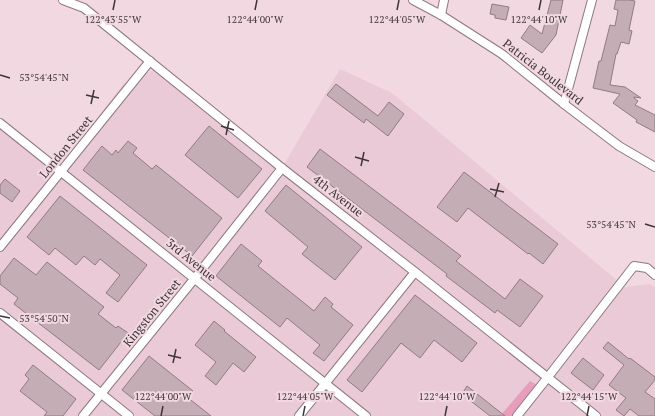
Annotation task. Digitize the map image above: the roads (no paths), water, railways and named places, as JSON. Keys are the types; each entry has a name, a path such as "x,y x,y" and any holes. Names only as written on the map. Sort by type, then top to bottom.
{"street":[{"name":"4th Avenue","path":"63,0 84,8 282,168 596,416"},
{"name":"Patricia Boulevard","path":"414,0 441,15 502,54 619,146 655,168"},
{"path":"441,15 444,0"},
{"path":"564,104 592,0"},
{"name":"London Street","path":"0,247 150,62"},
{"name":"3rd Avenue","path":"0,123 366,416"},
{"name":"Kingston Street","path":"83,416 282,168"},
{"path":"517,416 634,266 647,268 655,275"},
{"path":"299,416 415,272"},
{"path":"0,313 130,416"}]}
